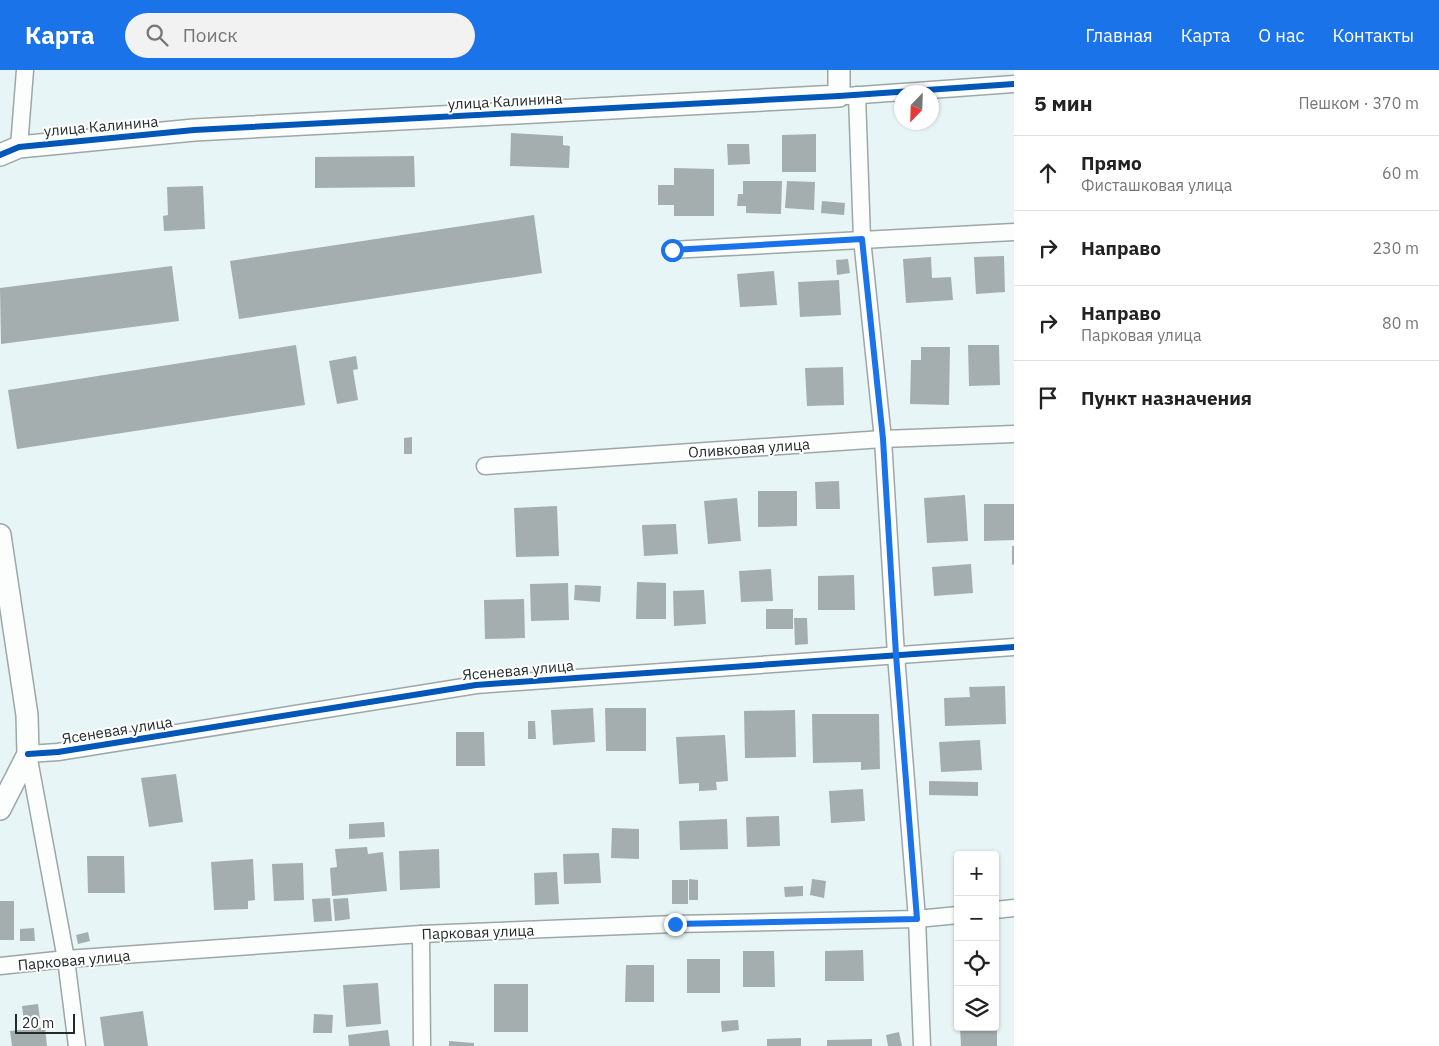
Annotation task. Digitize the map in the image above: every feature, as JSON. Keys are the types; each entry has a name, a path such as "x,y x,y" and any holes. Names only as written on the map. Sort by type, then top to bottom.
{"street":[{"path":"10,150 25,70"},
{"path":"838,70 848,96 883,439 896,655 917,919 922,1046"},
{"name":"улица Калинина","path":"10,150 194,130 848,96 1014,84"},
{"path":"672,250 1014,232"},
{"name":"Оливковая улица","path":"485,466 883,439 1014,434"},
{"path":"0,535 28,715 28,754 66,959 77,1046"},
{"name":"Ясеневая улица","path":"28,754 67,751 476,684 1014,647"},
{"path":"0,809 17,779 28,754"},
{"path":"999,910 1014,908"},
{"name":"Парковая улица","path":"0,966 66,959 421,934 675,924 917,919 954,915"},
{"path":"421,934 422,1046"}],"building":[{"path":"511,133 563,136 563,145 570,146 569,168 510,166"},
{"path":"816,134 816,172 782,172 782,135"},
{"path":"727,144 749,144 750,164 728,165"},
{"path":"414,156 415,187 315,188 315,157"},
{"path":"674,168 714,169 714,216 674,216 674,205 658,205 658,185 674,185"},
{"path":"743,181 782,181 781,214 746,213 746,206 737,206 738,194 743,194"},
{"path":"787,181 815,182 814,210 785,208"},
{"path":"203,186 205,229 164,231 163,216 168,215 167,187"},
{"path":"822,201 845,203 844,215 821,213"},
{"path":"534,215 542,273 239,319 230,261"},
{"path":"1004,256 1005,292 976,294 974,257"},
{"path":"931,257 932,278 951,277 953,300 906,303 903,259"},
{"path":"848,259 850,273 837,275 836,260"},
{"path":"172,266 179,321 1,344 0,288"},
{"path":"774,271 777,305 740,307 737,274"},
{"path":"839,280 841,315 800,317 798,282"},
{"path":"296,345 305,405 17,449 8,390"},
{"path":"968,345 999,345 1000,385 969,386"},
{"path":"921,347 950,347 949,405 910,404 911,360 921,360"},
{"path":"356,356 358,369 353,370 358,400 337,404 329,361"},
{"path":"843,367 844,405 807,406 805,368"},
{"path":"412,437 412,454 404,454 404,438"},
{"path":"839,481 840,509 816,509 815,482"},
{"path":"758,491 797,491 797,526 758,527"},
{"path":"965,495 968,541 927,543 924,498"},
{"path":"737,498 741,541 708,544 704,501"},
{"path":"984,504 1014,504 1014,540 984,541"},
{"path":"557,506 559,556 516,557 514,508"},
{"path":"676,524 678,554 644,556 642,525"},
{"path":"1012,546 1014,546 1014,564 1012,565"},
{"path":"971,564 973,593 934,596 932,567"},
{"path":"771,569 773,601 741,602 739,571"},
{"path":"854,575 855,610 818,610 818,576"},
{"path":"637,582 666,583 666,619 636,619"},
{"path":"568,583 569,620 531,621 530,584"},
{"path":"575,585 601,586 600,602 574,600"},
{"path":"704,590 706,624 674,626 673,591"},
{"path":"524,599 525,638 485,639 484,600"},
{"path":"766,609 793,609 793,629 766,629"},
{"path":"794,618 807,618 808,644 795,645"},
{"path":"1005,686 1006,724 945,726 944,698 970,697 969,687"},
{"path":"593,708 595,742 553,745 551,710"},
{"path":"605,708 646,708 646,751 606,751"},
{"path":"795,710 796,757 745,758 744,711"},
{"path":"812,714 879,714 880,769 861,770 861,762 813,763"},
{"path":"528,721 535,721 536,739 528,739"},
{"path":"456,732 484,732 485,766 456,766"},
{"path":"725,735 728,781 716,782 717,790 699,791 699,783 679,784 676,737"},
{"path":"980,740 982,770 941,772 939,742"},
{"path":"176,774 183,822 149,827 141,778"},
{"path":"929,781 978,782 978,796 929,795"},
{"path":"863,789 865,821 831,823 829,791"},
{"path":"779,816 780,846 747,847 746,817"},
{"path":"727,819 728,849 680,850 679,821"},
{"path":"384,822 385,837 349,839 349,824"},
{"path":"612,828 639,829 639,859 611,858"},
{"path":"367,847 368,854 383,852 387,891 332,896 330,868 337,867 335,849"},
{"path":"439,849 440,888 400,890 399,851"},
{"path":"599,853 601,883 564,884 563,854"},
{"path":"87,856 124,856 125,893 88,893"},
{"path":"253,859 255,900 248,901 248,909 214,910 211,862"},
{"path":"303,863 304,900 274,901 272,864"},
{"path":"557,872 559,904 535,905 534,873"},
{"path":"689,879 698,880 698,900 689,900"},
{"path":"812,879 826,881 824,898 810,895"},
{"path":"672,880 688,880 688,904 672,904"},
{"path":"803,886 803,896 785,897 784,887"},
{"path":"330,898 332,921 314,922 312,899"},
{"path":"348,898 350,919 335,921 333,899"},
{"path":"0,901 14,901 14,940 0,940"},
{"path":"34,928 35,941 20,941 20,929"},
{"path":"88,932 90,941 78,944 76,935"},
{"path":"863,950 864,981 825,981 825,951"},
{"path":"743,951 774,951 775,987 743,987"},
{"path":"687,959 720,959 720,993 687,993"},
{"path":"626,965 654,965 654,1002 625,1002"},
{"path":"378,983 381,1024 346,1027 343,985"},
{"path":"494,984 528,984 528,1032 494,1032"},
{"path":"38,1004 40,1019 24,1021 22,1006"},
{"path":"143,1011 148,1046 104,1046 100,1017"},
{"path":"314,1014 333,1015 332,1033 313,1033"},
{"path":"738,1020 739,1030 722,1032 721,1021"},
{"path":"45,1027 47,1046 12,1046 10,1031"},
{"path":"388,1030 390,1046 349,1046 348,1035"},
{"path":"960,1031 997,1031 997,1046 961,1046"},
{"path":"899,1032 902,1046 888,1046 886,1035"},
{"path":"801,1038 801,1046 767,1046 767,1039"},
{"path":"872,1039 872,1046 827,1046 827,1040"},
{"path":"449,1041 474,1043 474,1046 449,1046"}],"cycle path":[{"path":"0,155 19,147 194,130 839,96 1014,84"},
{"path":"28,754 58,752 476,685 1014,647"}],"route":[{"path":"672,250 862,239 883,439 896,655 917,919 675,924"}]}
